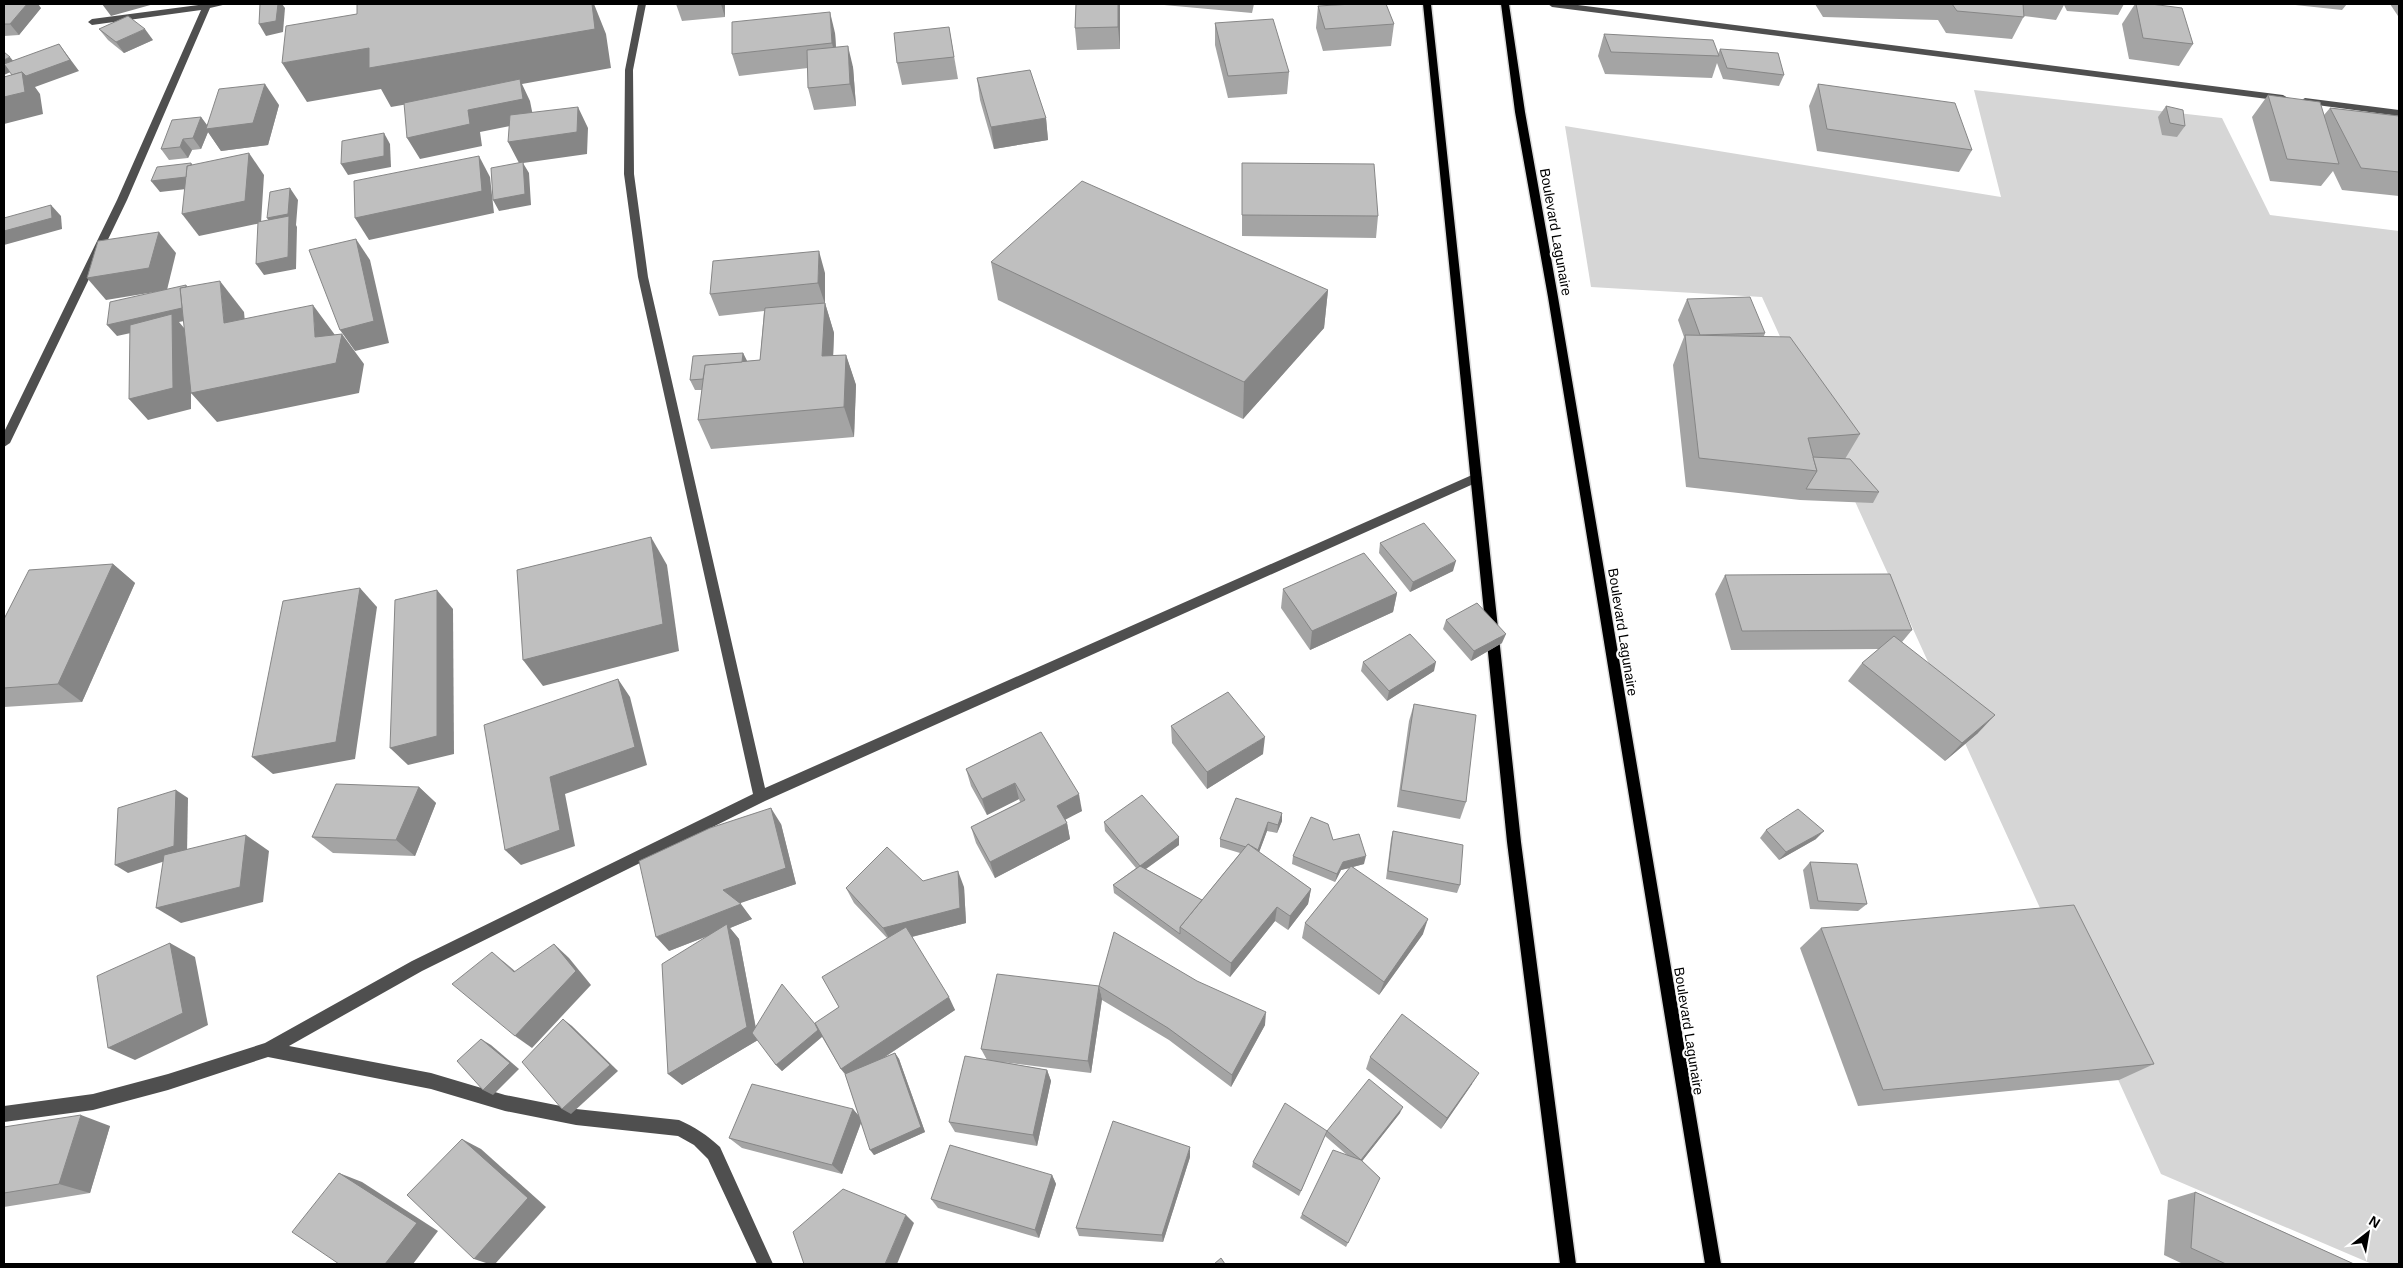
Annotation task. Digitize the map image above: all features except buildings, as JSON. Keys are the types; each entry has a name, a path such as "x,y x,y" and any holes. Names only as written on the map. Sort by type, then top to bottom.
{"main road":[{"path":"1427,4 1514,842 1568,1264"},
{"name":"Boulevard Lagunaire","path":"1505,4 1520,112 1713,1264"}],"street":[{"path":"92,22 223,4"},
{"path":"642,4 630,70 629,174 643,277 760,797"},
{"path":"1552,4 2399,113"},
{"path":"4,442 122,200 206,6"},
{"path":"4,1114 93,1102 168,1082 268,1049 417,966 760,797 1476,478"},
{"path":"268,1049 431,1081 505,1103 567,1115 679,1128 700,1139 714,1153 765,1264"}],"shaded area":[{"path":"1974,90 2222,118 2270,215 2399,231 2399,1264 2372,1264 2161,1174 1762,297 1591,287 1565,126 2001,197"}]}
